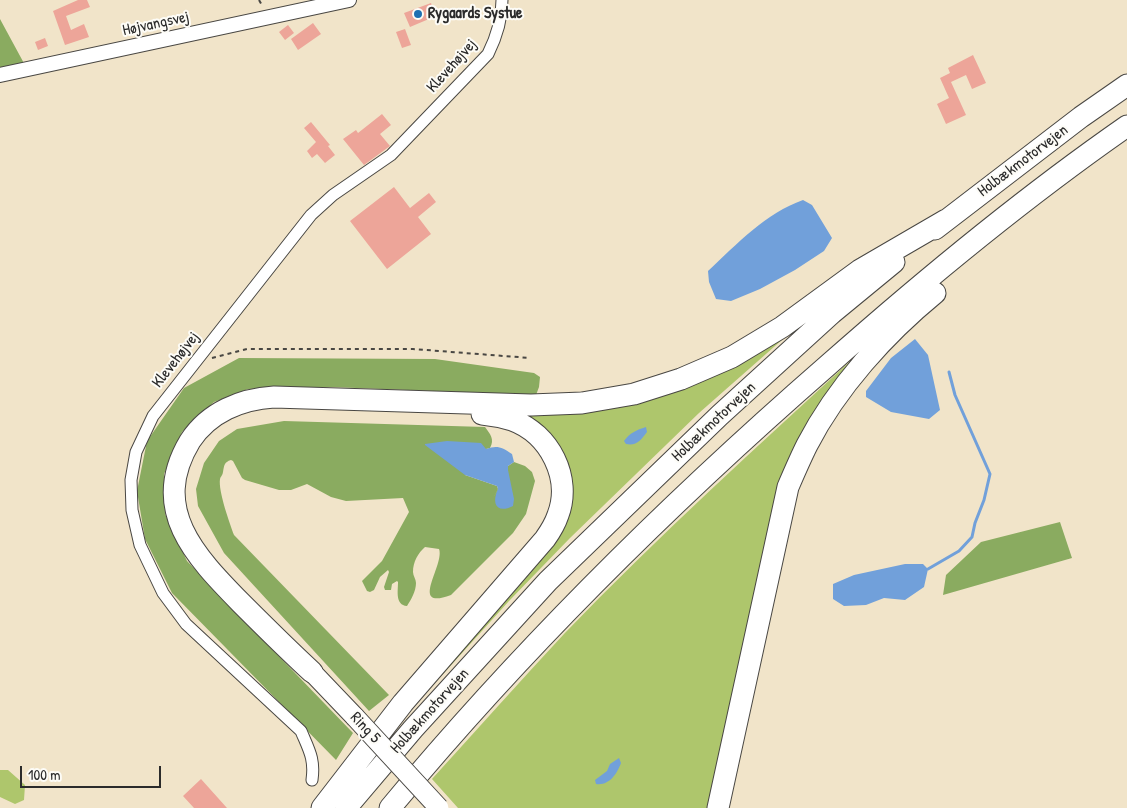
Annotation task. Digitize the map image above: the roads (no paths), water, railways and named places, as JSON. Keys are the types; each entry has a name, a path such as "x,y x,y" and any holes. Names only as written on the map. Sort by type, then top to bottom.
{"highway":[{"name":"Holbækmotorvejen","path":"346,808 413,729 548,581 727,408 832,313 946,220 1081,117 1127,85"},
{"name":"Holbækmotorvejen","path":"390,808 438,750 573,605 742,440 860,336 966,248 1127,126"},
{"path":"718,808 788,487 807,445 828,409 878,346 920,305 1042,203 1104,142"},
{"path":"312,672 274,637 204,564 192,548 178,519 175,497 179,466 192,438 214,416 226,408 243,402 258,398 274,397 531,405 582,403 634,394 681,379 732,357 782,327 860,270 946,220"},
{"path":"312,672 212,558 195,531 188,509 187,483 194,456 211,433 232,418 246,412 275,408 497,416 520,424 539,437 554,457 561,478 561,503 553,527 545,540 403,703 322,808"},
{"name":"Ring 5","path":"312,672 438,808"}],"street":[{"name":"Højvangsvej","path":"0,75 349,0"},
{"name":"Klevehøjvej","path":"312,780 314,767 311,754 301,731 186,624 163,593 140,545 132,510 131,480 136,452 153,416 311,215 333,195 391,154 488,54 496,38 502,18 502,0"}],"water":[{"path":"803,200 812,205 832,238 824,251 795,270 760,289 731,301 716,299 709,282 708,271 764,221"},
{"path":"915,339 928,355 940,410 929,419 891,412 866,397 866,391 891,358"},
{"path":"646,427 647,432 643,438 633,444 626,444 624,441 629,436"},
{"path":"447,441 481,443 486,449 499,447 512,454 514,462 508,466 508,470 514,499 513,506 503,509 499,508 495,503 497,486 465,475 425,445"},
{"path":"905,564 923,564 928,569 924,587 905,600 884,598 866,605 844,606 833,599 833,584 854,575"},
{"path":"619,758 621,763 612,778 605,783 596,784 595,780 607,771 610,764"}],"waterway":[{"path":"928,569 959,551 972,537 990,474 955,395 949,372"}],"place":[{"name":"Rygaards Systue","path":"418,14"}]}
